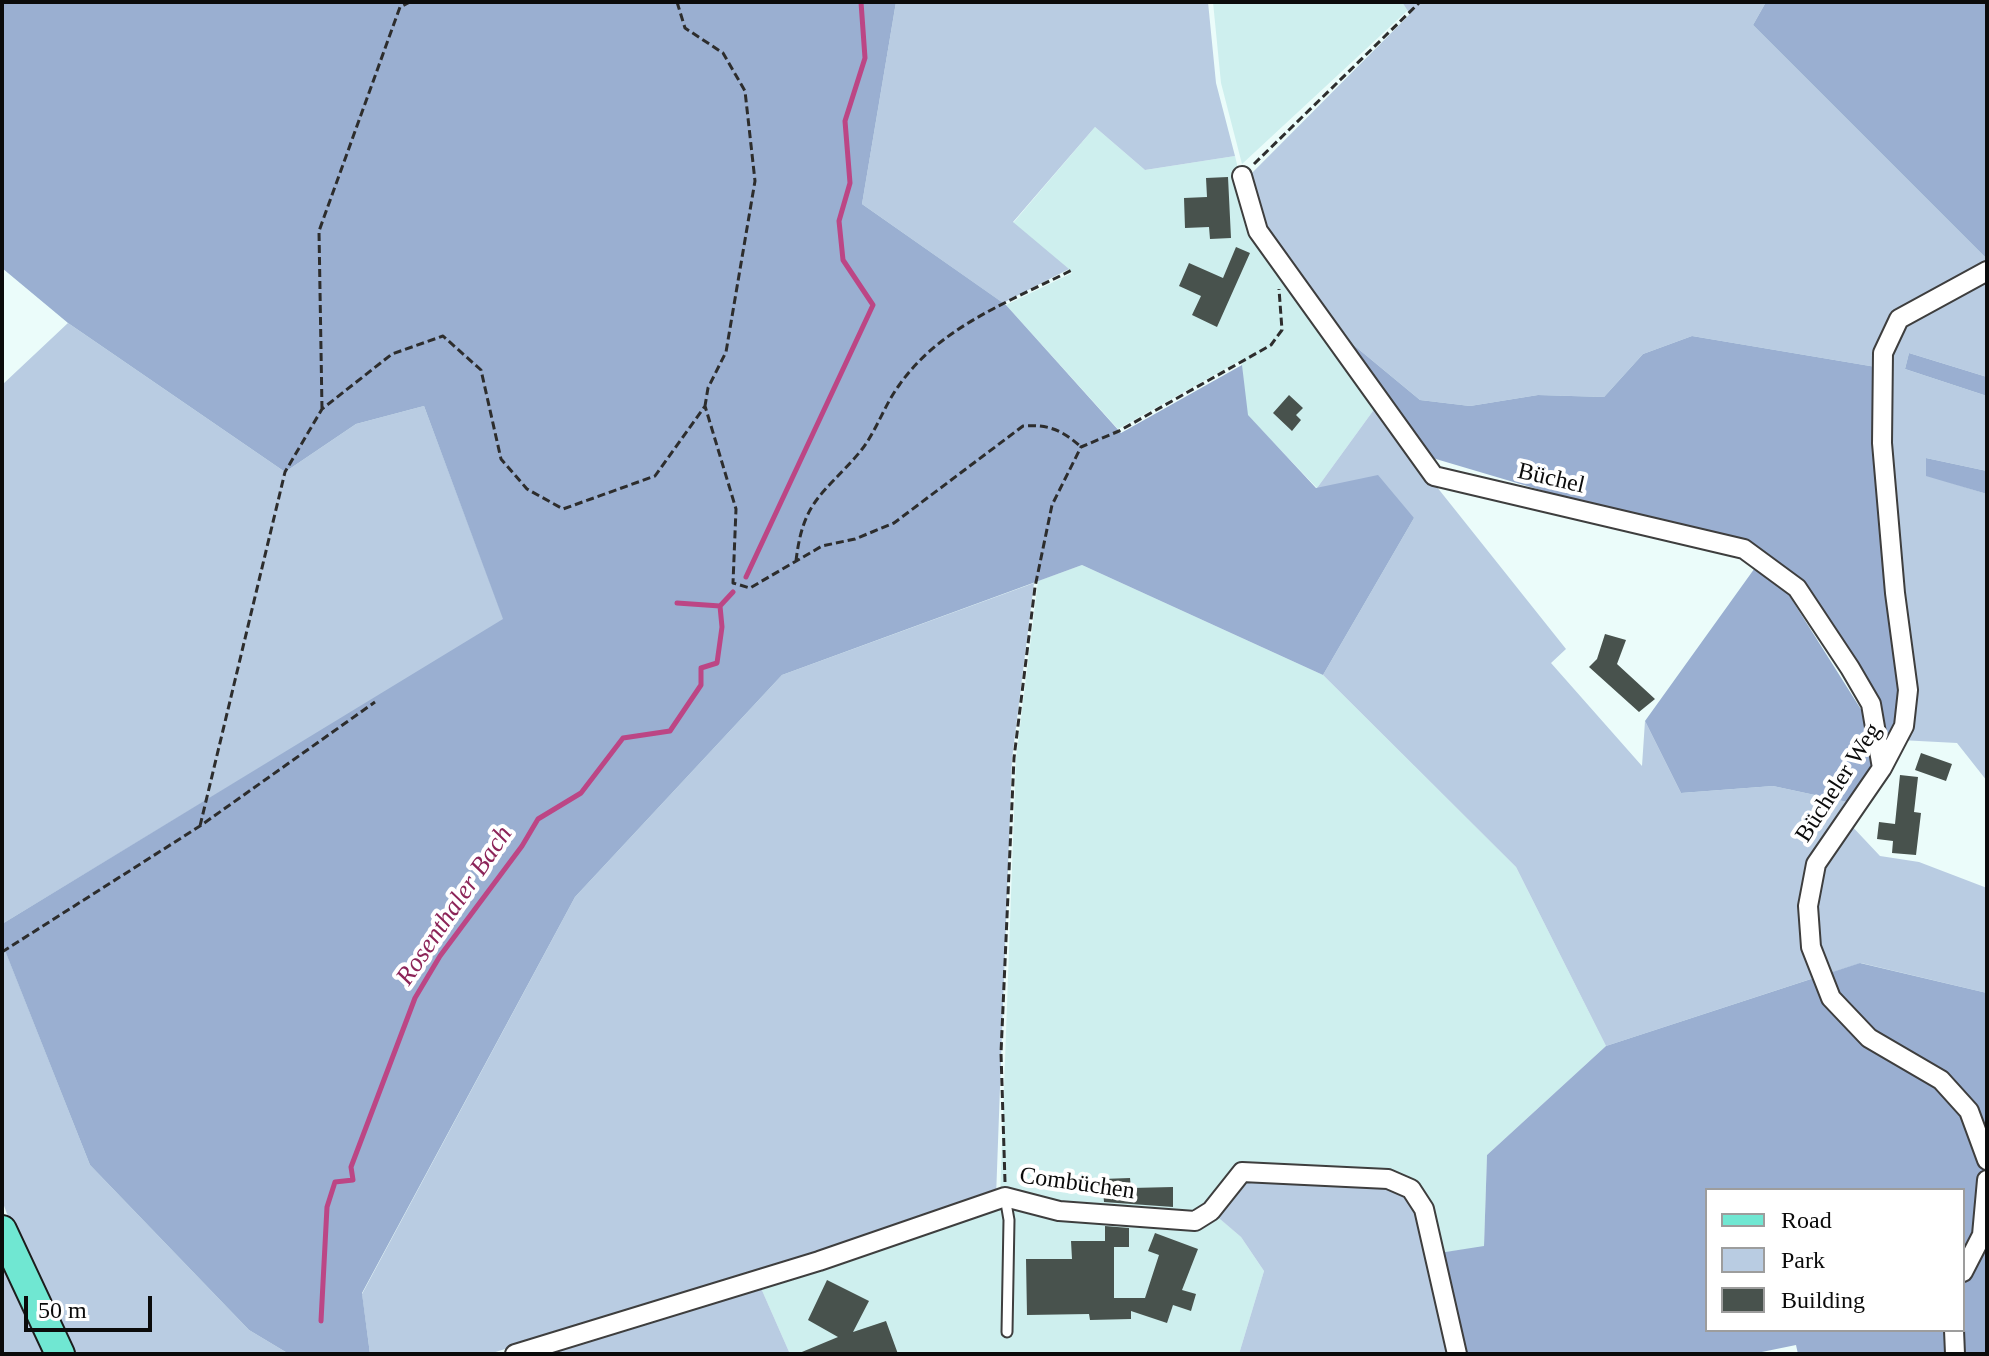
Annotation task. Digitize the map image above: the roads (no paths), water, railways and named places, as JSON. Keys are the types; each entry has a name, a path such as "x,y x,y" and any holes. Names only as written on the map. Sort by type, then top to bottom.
{"main road":[{"path":"2,1230 60,1354"}],"street":[{"name":"Büchel","path":"1242,176 1258,231 1434,476 1744,549 1797,588 1871,704 1882,768"},
{"name":"Bücheler Weg","path":"1987,271 1899,319 1883,353 1882,443 1888,526 1908,690 1904,726 1882,768 1816,864 1808,906 1811,947 1831,998 1869,1038 1941,1080 1969,1111 1987,1160"},
{"name":"Combüchen","path":"515,1354 819,1261 1005,1197 1059,1211 1195,1221 1211,1211 1242,1172 1388,1179 1411,1189 1424,1209 1457,1354"},
{"path":"1965,1268 1982,1235 1987,1180"},
{"path":"1954,1332 1955,1354"}],"lane":[{"path":"1005,1197 1009,1220 1007,1332"}],"waterway":[{"name":"Rosenthaler Bach","path":"746,577 873,305 843,260 839,221 850,183 845,121 865,58 861,2"},
{"name":"Rosenthaler Bach","path":"321,1321 327,1207 335,1182 353,1180 351,1167 415,998 440,956 522,846 538,819 581,793 623,738 670,731 701,685 701,668 717,663 722,627 720,606 733,592"},
{"path":"677,603 720,606"}]}
